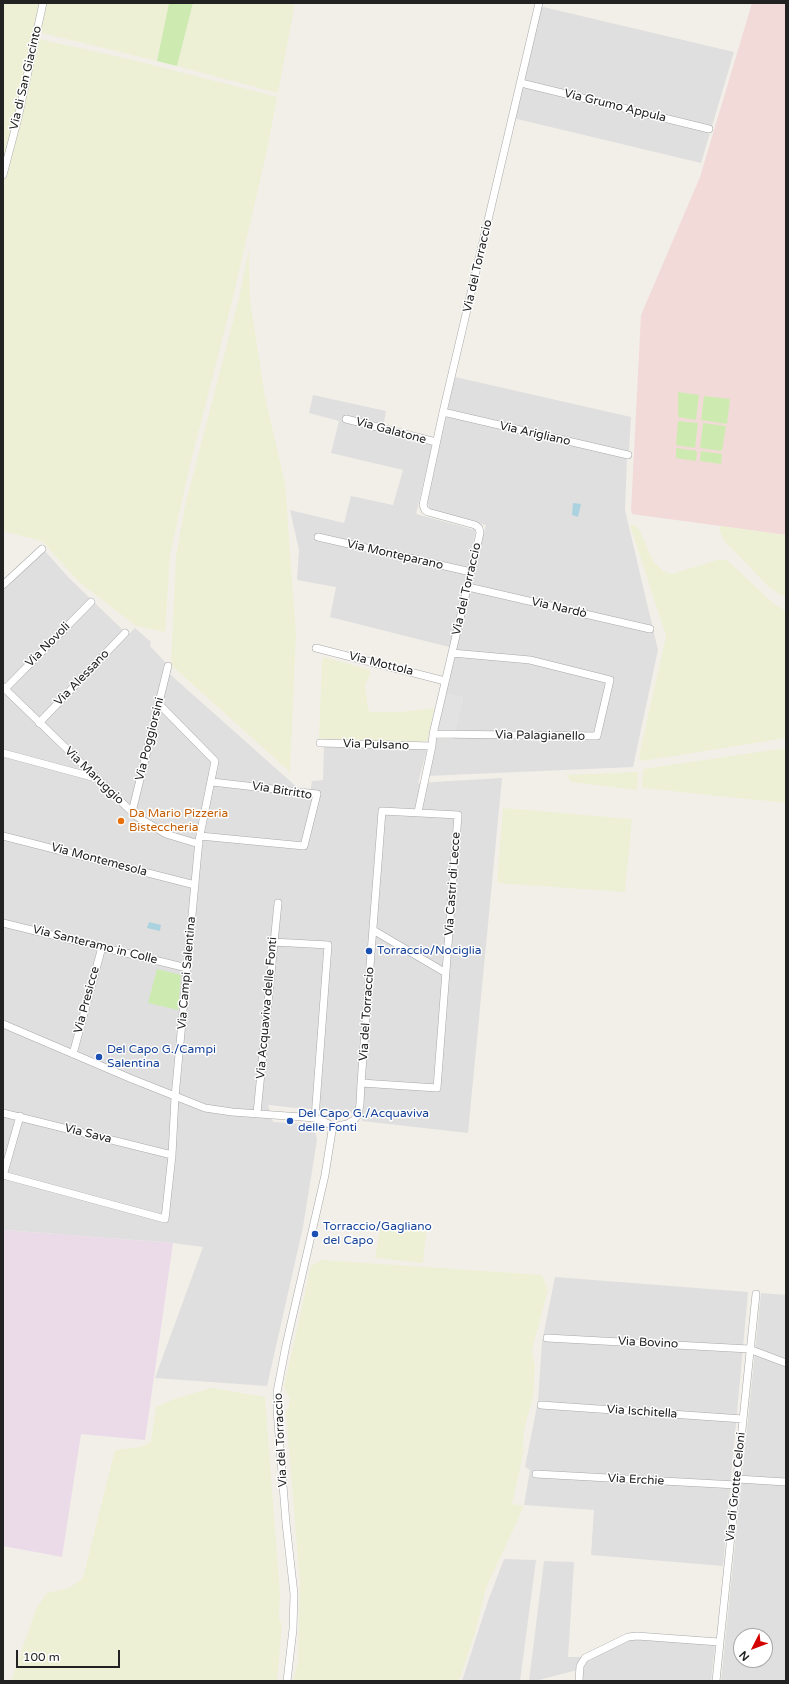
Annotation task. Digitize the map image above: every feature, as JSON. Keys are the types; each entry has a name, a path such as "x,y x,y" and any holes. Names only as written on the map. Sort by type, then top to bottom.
{"street":[{"name":"Via di San Giacinto","path":"3,175 18,118 43,3"},
{"name":"Via del Torraccio","path":"287,1681 293,1629 294,1594 286,1523 277,1410 277,1392 286,1345 335,1129 347,1124 358,1115 382,811 418,812 432,746 433,734 480,533 479,528 475,524 428,512 422,505 540,3"},
{"name":"Via Grumo Appula","path":"521,83 710,129"},
{"name":"Via Arigliano","path":"443,412 628,455"},
{"name":"Via Galatone","path":"346,419 436,442"},
{"name":"Via Monteparano","path":"318,537 471,572"},
{"path":"3,585 42,549"},
{"name":"Via Nardò","path":"468,587 650,629"},
{"name":"Via Novoli","path":"4,688 91,602"},
{"name":"Via Alessano","path":"39,722 126,633"},
{"name":"Via Mottola","path":"316,648 445,681"},
{"name":"Via Palagianello","path":"433,734 597,736 610,680 530,660 452,653"},
{"name":"Via Poggiorsini","path":"132,812 168,666"},
{"name":"Via Maruggio","path":"4,688 132,812 149,825 166,834 199,844"},
{"name":"Via Campi Salentina","path":"3,1176 165,1219 199,844 215,761 159,704"},
{"name":"Via Pulsano","path":"320,743 432,746"},
{"path":"3,753 96,778"},
{"name":"Via Bitritto","path":"200,836 304,846 317,794 212,782"},
{"name":"Via Castri di Lecce","path":"361,1083 437,1088 458,815 418,812"},
{"name":"Via Montemesola","path":"3,836 195,885"},
{"name":"Via Acquaviva delle Fonti","path":"257,1113 278,903"},
{"name":"Via Santeramo in Colle","path":"3,922 187,968"},
{"path":"373,930 446,973"},
{"path":"273,942 328,945 315,1118"},
{"name":"Via Presicce","path":"73,1054 102,947"},
{"path":"3,1024 175,1097 206,1108 232,1112 315,1118 329,1124 328,1128 335,1129"},
{"name":"Via Sava","path":"3,1113 172,1155"},
{"path":"3,1176 20,1116"},
{"name":"Via di Grotte Celoni","path":"716,1681 749,1349 756,1294"},
{"name":"Via Bovino","path":"547,1338 749,1349 786,1363"},
{"name":"Via Ischitella","path":"541,1405 743,1419"},
{"name":"Via Erchie","path":"536,1474 736,1482 786,1482"},
{"path":"579,1681 580,1666 585,1658 630,1636 719,1642"}],"shaded area":[{"path":"752,3 786,3 786,535 632,514 631,510 641,315 700,177"},
{"path":"539,6 734,52 701,163 513,118"},
{"path":"455,377 631,417 629,452 447,409"},
{"path":"313,395 386,411 382,433 433,444 416,514 475,530 470,556 477,558 486,525 433,510 429,508 427,501 446,416 627,458 625,510 658,650 633,767 427,776 435,739 453,739 463,697 446,694 457,649 330,617 336,587 297,580 299,550 290,510 344,523 351,496 393,505 403,470 331,453 339,421 309,413"},
{"path":"45,551 68,577 128,635 135,628 151,642 150,646 165,662 163,668 309,798 312,781 323,780 324,746 427,749 418,783 502,778 468,1133 362,1121 361,1112 345,1113 268,1105 273,1122 306,1124 315,1131 317,1140 303,1227 267,1386 155,1378 203,1247 173,1243 3,1230 3,591"},
{"path":"446,694 463,696 455,731 437,731"},
{"path":"3,1230 173,1243 145,1440 81,1434 62,1557 3,1546"},
{"path":"555,1277 748,1292 723,1566 591,1555 594,1510 524,1505 530,1470 525,1467 538,1401 542,1342"},
{"path":"761,1293 786,1295 786,1681 721,1681"},
{"path":"504,1559 536,1560 520,1681 462,1681 488,1601"},
{"path":"544,1561 574,1562 568,1657 582,1657 577,1670 535,1681 529,1681"},
{"path":"632,1638 715,1645 711,1681 582,1681 585,1662"}],"green space":[{"path":"3,3 42,3 3,168"},
{"path":"45,3 169,3 157,61 38,32"},
{"path":"169,3 193,3 177,66 157,61"},
{"path":"193,3 295,3 278,93 177,66"},
{"path":"39,39 129,59 277,97 268,146 234,293 190,465 170,555 165,632 136,626 78,581 42,541 3,531 3,183"},
{"path":"249,249 250,300 265,397 285,483 296,634 290,772 171,665 176,556 185,506 239,298"},
{"path":"678,392 699,395 696,420 678,417"},
{"path":"704,396 730,399 727,424 701,420"},
{"path":"678,421 698,423 695,448 676,445"},
{"path":"703,423 726,426 722,451 700,448"},
{"path":"676,448 697,451 696,461 676,458"},
{"path":"701,451 722,454 721,464 700,461"},
{"path":"630,525 635,525 640,531 653,561 663,571 672,574 717,560 727,560 774,604 786,611 786,738 642,761 639,756 666,636"},
{"path":"720,526 786,535 786,598 770,588 726,543 720,532"},
{"path":"324,657 370,670 370,675 365,686 368,709 370,712 400,712 434,708 428,739 424,742 371,741 369,739 319,739 322,661"},
{"path":"786,748 786,803 642,788 643,769"},
{"path":"638,772 637,790 571,782 566,775"},
{"path":"503,808 632,819 625,892 497,883"},
{"path":"157,969 181,975 178,1010 148,1003"},
{"path":"381,1223 427,1227 423,1263 375,1258"},
{"path":"322,1260 542,1275 548,1290 532,1350 535,1367 533,1396 524,1430 524,1450 512,1504 524,1506 486,1588 475,1633 460,1678 456,1681 293,1681 298,1662 300,1583 286,1412 290,1399 284,1387 311,1266"},
{"path":"212,1388 265,1397 280,1593 279,1619 282,1625 277,1681 11,1681 36,1609 47,1593 69,1588 83,1578 115,1450 140,1447 151,1442 156,1407 174,1399"}],"water":[{"path":"573,503 581,504 578,517 572,515"},
{"path":"149,922 161,925 160,931 147,928"}],"place":[{"name":"Da Mario Pizzeria Bisteccheria","path":"121,821"},
{"name":"Torraccio/Nociglia","path":"369,951"},
{"name":"Del Capo G./Campi Salentina","path":"99,1057"},
{"name":"Del Capo G./Acquaviva delle Fonti","path":"290,1121"},
{"name":"Torraccio/Gagliano del Capo","path":"315,1234"}]}
